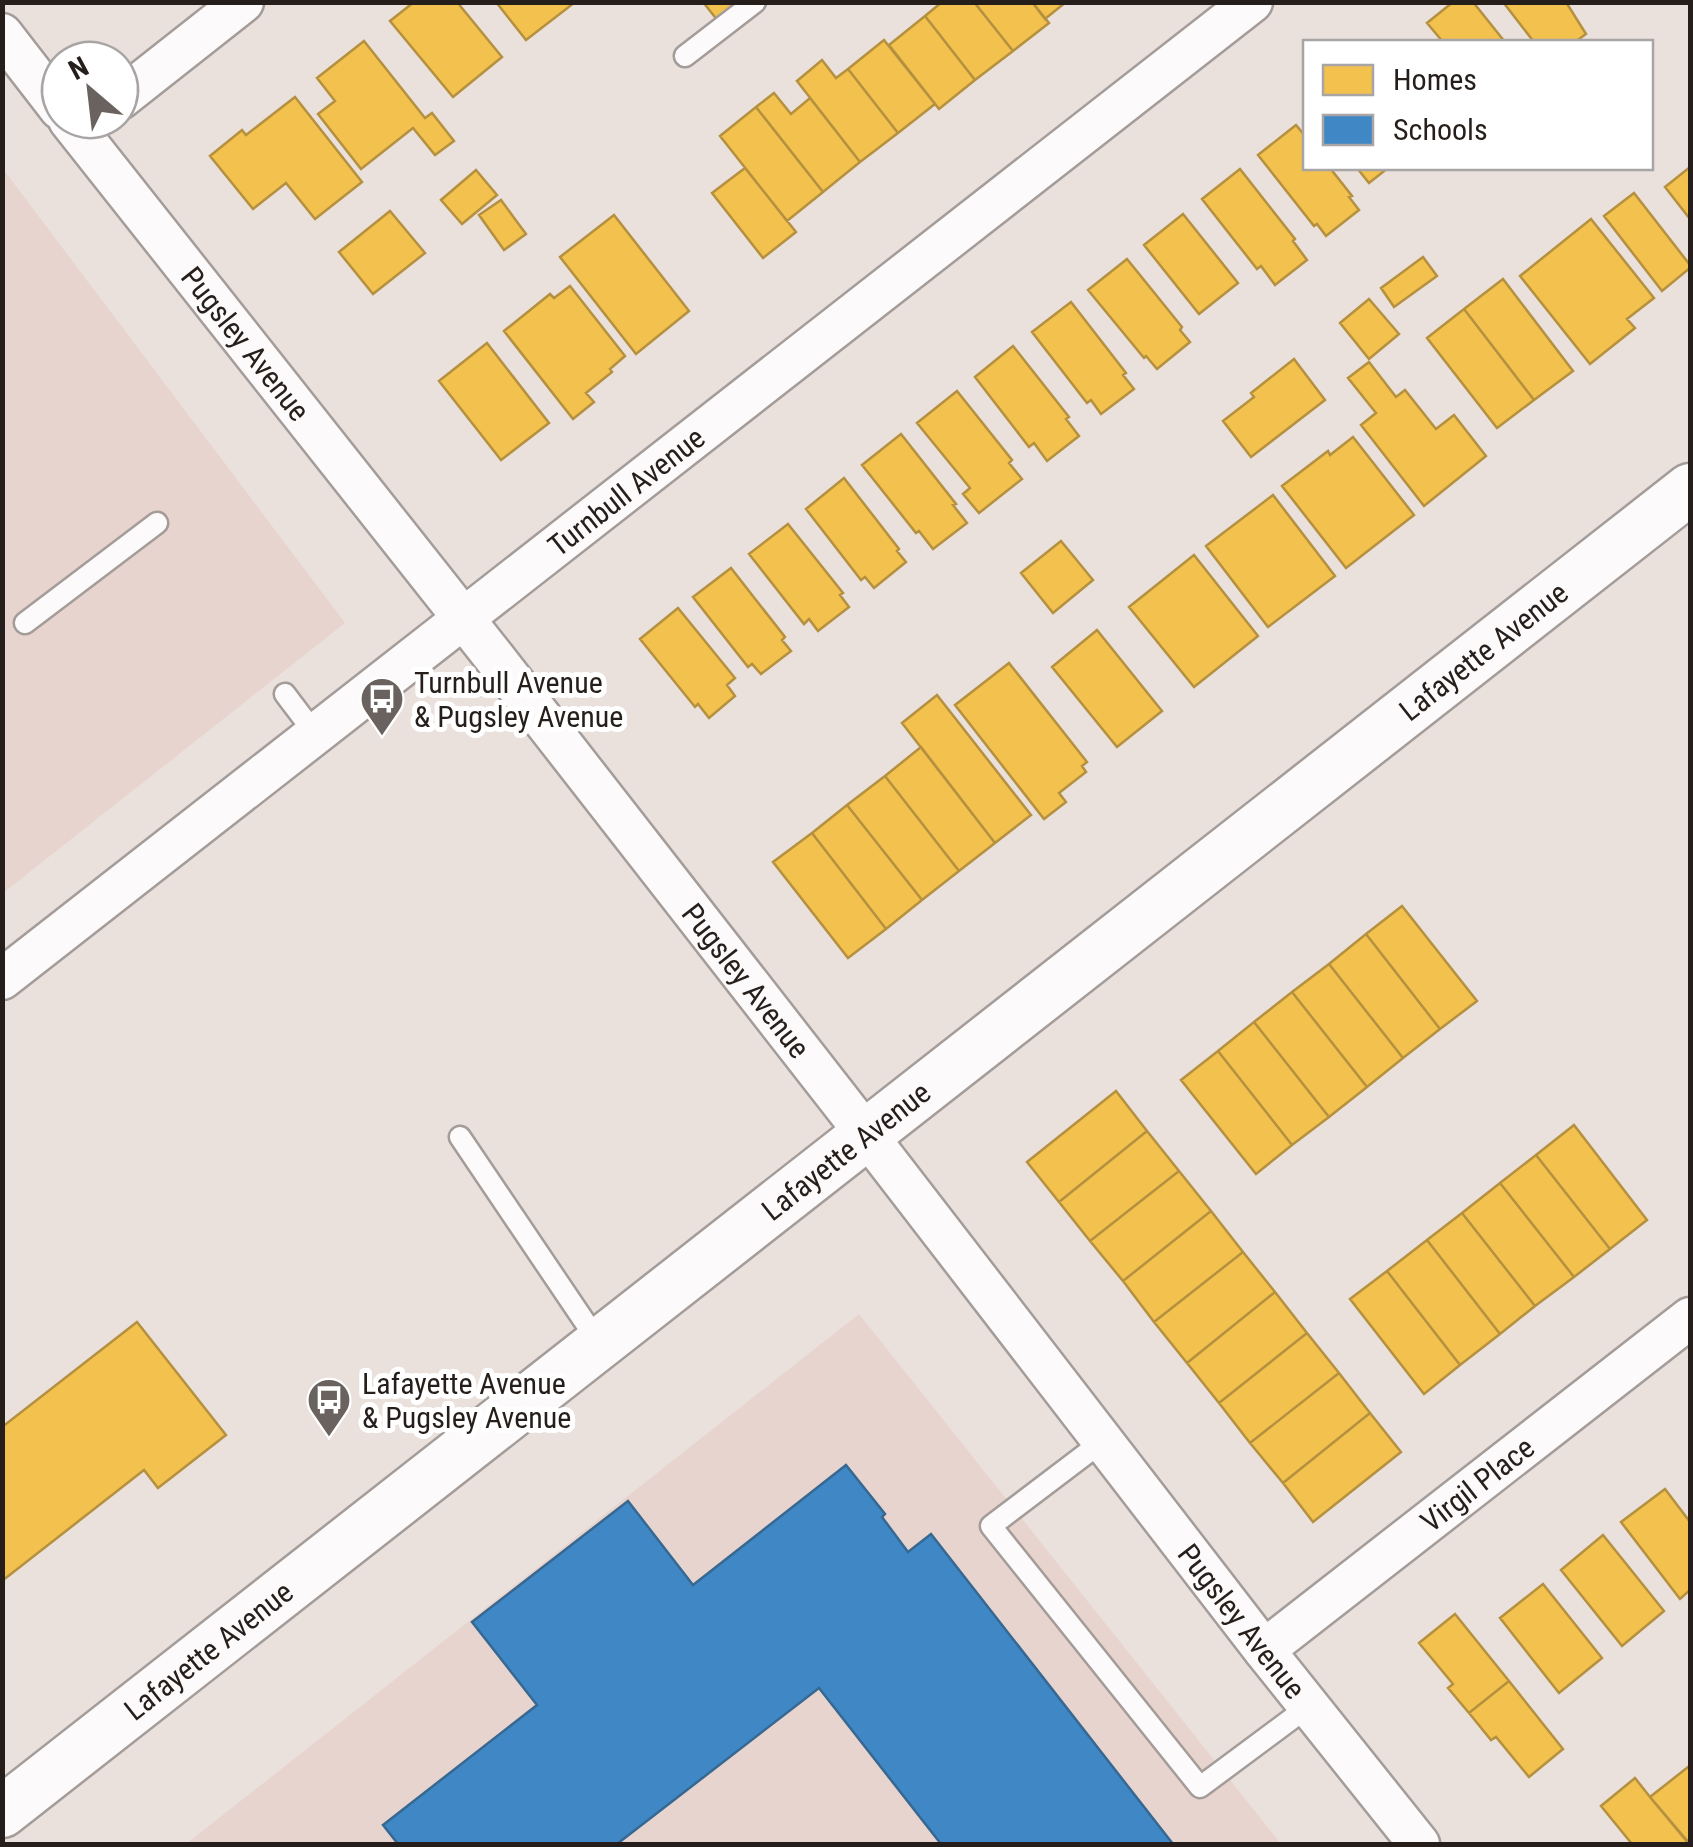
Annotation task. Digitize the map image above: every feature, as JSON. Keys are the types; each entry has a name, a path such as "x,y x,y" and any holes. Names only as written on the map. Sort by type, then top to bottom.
{"street":[{"path":"140,83 243,2"},
{"name":"Turnbull Avenue","path":"2,979 1252,2"},
{"name":"Pugsley Avenue","path":"2,34 40,79"},
{"name":"Pugsley Avenue","path":"91,140 1419,1844"},
{"name":"Lafayette Avenue","path":"2,1812 1690,489"},
{"name":"Virgil Place","path":"1264,1650 1690,1318"}],"lane":[{"path":"686,56 755,2"},
{"path":"25,623 158,523"},
{"path":"285,694 316,735"},
{"path":"460,1136 599,1343"},
{"path":"1104,1441 991,1526 1200,1787 1309,1706"}],"shaded area":[{"path":"3,169 345,623 3,893"},
{"path":"859,1314 1281,1844 186,1844"}],"building: Homes":[{"path":"414,2 457,2 502,57 453,97 390,21"},
{"path":"496,2 574,2 574,3 526,40"},
{"path":"703,2 740,2 718,21"},
{"path":"942,2 974,2 1013,51 975,80 925,16"},
{"path":"974,2 1032,2 1049,23 1013,51"},
{"path":"1032,2 1066,2 1045,19"},
{"path":"1453,2 1473,2 1503,40 1441,40 1427,23"},
{"path":"1503,2 1566,2 1586,34 1578,40 1532,40"},
{"path":"925,16 975,80 939,109 889,45"},
{"path":"884,40 935,104 898,133 848,69"},
{"path":"364,41 425,118 432,113 454,141 435,155 413,128 361,169 318,114 335,101 317,78"},
{"path":"822,60 836,78 848,69 898,133 860,162 797,81"},
{"path":"774,93 791,114 810,98 860,162 823,192 756,107"},
{"path":"295,97 362,182 315,219 286,183 253,209 210,156 242,130 246,135"},
{"path":"756,107 823,192 787,221 720,136"},
{"path":"1296,125 1303,133 1303,170 1332,170 1359,210 1326,236 1258,155"},
{"path":"1690,167 1690,219 1665,187"},
{"path":"745,168 796,232 763,258 712,193"},
{"path":"1240,169 1307,260 1275,285 1261,266 1257,269 1202,199"},
{"path":"476,170 497,195 462,224 441,200"},
{"path":"1359,170 1385,170 1369,183"},
{"path":"1634,193 1690,265 1662,291 1604,216"},
{"path":"501,200 526,234 504,250 479,215"},
{"path":"390,211 425,253 373,294 339,252"},
{"path":"1183,214 1238,283 1199,314 1144,245"},
{"path":"614,215 689,311 636,354 560,257"},
{"path":"1591,219 1654,298 1627,319 1635,328 1590,364 1520,276"},
{"path":"1423,257 1437,276 1394,307 1381,288"},
{"path":"1127,259 1190,342 1157,369 1088,290"},
{"path":"1503,279 1573,371 1534,400 1464,309"},
{"path":"570,286 625,356 586,393 594,402 573,419 504,331 550,294 554,298"},
{"path":"1369,299 1399,334 1369,359 1340,323"},
{"path":"1071,302 1134,389 1101,414 1091,400 1087,403 1032,332"},
{"path":"1464,309 1534,400 1497,428 1427,338"},
{"path":"487,343 549,423 501,460 439,381"},
{"path":"1013,346 1069,417 1066,419 1079,436 1047,461 1034,443 1029,447 975,377"},
{"path":"1294,359 1325,400 1251,457 1223,421"},
{"path":"1369,362 1396,397 1405,390 1436,429 1454,415 1486,456 1424,506 1361,425 1376,413 1348,378"},
{"path":"957,391 1012,460 1009,463 1022,479 979,513 963,494 970,488 917,423"},
{"path":"901,434 967,523 933,549 862,465"},
{"path":"1353,437 1414,515 1346,568 1282,486"},
{"path":"844,478 906,562 874,588 865,577 861,580 806,509"},
{"path":"1273,495 1335,576 1268,627 1206,546"},
{"path":"788,524 843,593 840,595 849,607 818,631 809,619 804,624 749,554"},
{"path":"1061,541 1093,580 1053,613 1021,573"},
{"path":"1194,555 1258,636 1194,687 1129,607"},
{"path":"731,568 785,637 782,640 791,651 761,674 752,664 748,667 693,597"},
{"path":"678,608 735,678 727,685 735,696 709,718 698,704 695,707 640,639"},
{"path":"1097,630 1162,711 1117,747 1052,667"},
{"path":"1009,663 1087,762 1082,766 1086,772 1059,793 1066,802 1044,819 955,705"},
{"path":"937,695 1031,815 995,843 902,723"},
{"path":"921,747 995,843 959,871 885,776"},
{"path":"885,776 959,871 922,900 847,805"},
{"path":"847,805 922,900 886,929 812,833"},
{"path":"812,833 886,929 848,958 773,862"},
{"path":"1402,906 1477,1001 1440,1029 1366,934"},
{"path":"1366,934 1440,1029 1403,1058 1329,964"},
{"path":"1329,964 1403,1058 1367,1087 1292,992"},
{"path":"1292,992 1367,1087 1329,1117 1254,1022"},
{"path":"1254,1022 1329,1117 1292,1145 1218,1051"},
{"path":"1218,1051 1292,1145 1256,1174 1181,1080"},
{"path":"1116,1091 1147,1131 1059,1202 1027,1162"},
{"path":"1574,1125 1647,1220 1610,1249 1536,1155"},
{"path":"1147,1131 1179,1171 1090,1241 1059,1202"},
{"path":"1536,1155 1610,1249 1574,1277 1500,1183"},
{"path":"1179,1171 1211,1211 1123,1281 1090,1241"},
{"path":"1500,1183 1574,1277 1535,1306 1462,1213"},
{"path":"1211,1211 1243,1252 1154,1322 1123,1281"},
{"path":"1462,1213 1535,1306 1500,1334 1427,1240"},
{"path":"1427,1240 1500,1334 1460,1365 1387,1271"},
{"path":"1243,1252 1275,1292 1187,1363 1154,1322"},
{"path":"1387,1271 1460,1365 1424,1394 1350,1299"},
{"path":"1275,1292 1307,1333 1219,1403 1187,1363"},
{"path":"137,1322 226,1435 158,1488 144,1470 2,1581 2,1427"},
{"path":"1307,1333 1339,1373 1250,1443 1219,1403"},
{"path":"1339,1373 1370,1413 1283,1483 1250,1443"},
{"path":"1370,1413 1401,1452 1313,1522 1283,1483"},
{"path":"1665,1489 1690,1522 1690,1590 1680,1599 1621,1522"},
{"path":"1603,1535 1664,1611 1622,1646 1561,1570"},
{"path":"1543,1584 1602,1658 1559,1693 1500,1618"},
{"path":"1455,1614 1509,1681 1469,1713 1448,1688 1453,1684 1419,1643"},
{"path":"1509,1681 1563,1749 1529,1777 1496,1737 1491,1740 1469,1713"},
{"path":"1688,1767 1690,1770 1690,1844 1650,1797"},
{"path":"1635,1778 1689,1844 1632,1844 1601,1806"}],"building: Schools":[{"path":"846,1465 885,1514 882,1517 908,1552 931,1534 1173,1844 941,1844 819,1688 617,1844 398,1844 383,1825 537,1705 472,1622 628,1501 693,1585"}],"place":[{"name":"Turnbull Avenue & Pugsley Avenue","path":"382,737"},
{"name":"Lafayette Avenue & Pugsley Avenue","path":"329,1438"}]}
